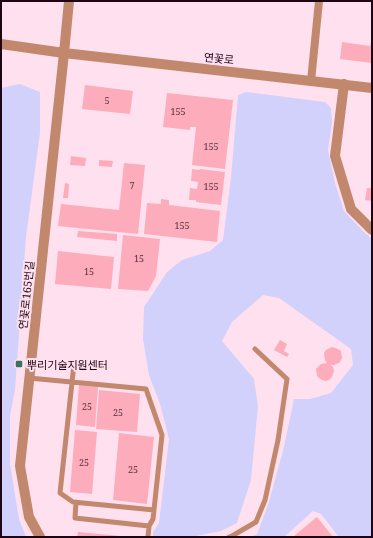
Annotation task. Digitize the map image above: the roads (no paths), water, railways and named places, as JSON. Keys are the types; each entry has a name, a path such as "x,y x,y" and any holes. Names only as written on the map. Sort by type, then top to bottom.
{"street":[{"path":"64,53 69,1"},
{"path":"311,81 319,1"},
{"name":"연꽃로","path":"1,44 64,53 372,88"},
{"name":"연꽃로165번길","path":"40,537 29,517 20,466 64,53"},
{"path":"344,84 335,156 351,209 372,230"}],"lane":[{"path":"229,537 256,522 265,500 278,440 287,379 255,350"},
{"path":"74,364 60,493 73,502 154,510"},
{"path":"29,378 146,389 162,435 153,519 149,526 148,537"},
{"path":"76,502 75,518 149,526"}],"place":[{"name":"뿌리기술지원센터","path":"19,364"}]}
